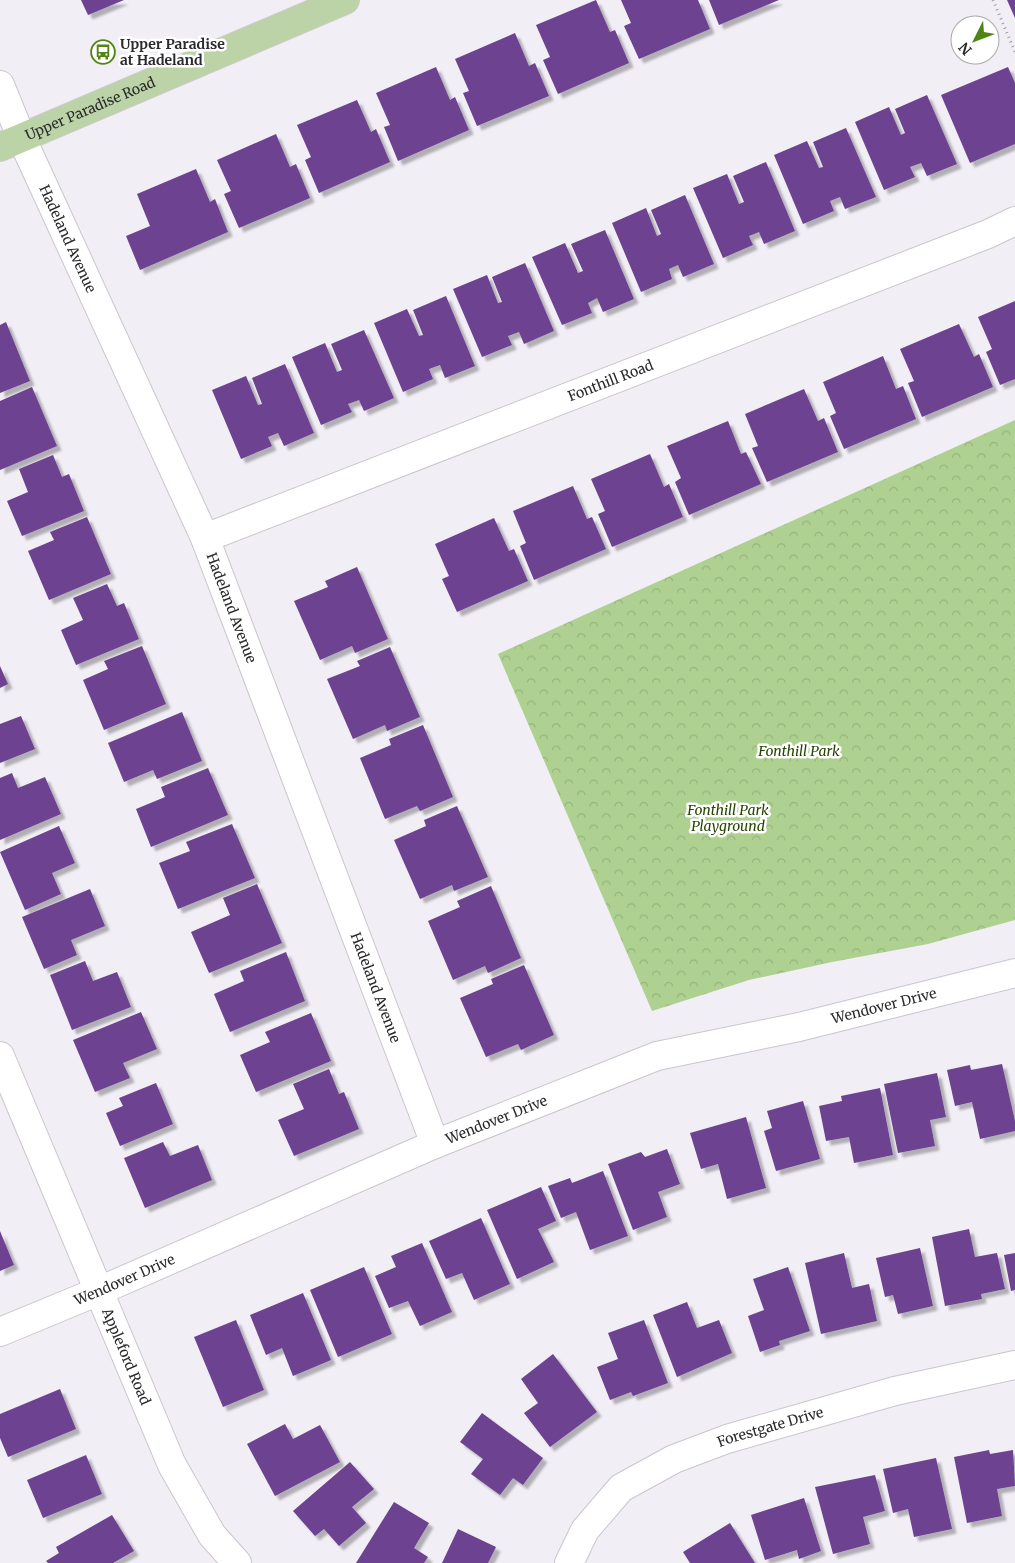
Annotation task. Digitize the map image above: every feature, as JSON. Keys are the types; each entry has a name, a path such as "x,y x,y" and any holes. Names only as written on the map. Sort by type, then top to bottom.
{"main road":[{"name":"Upper Paradise Road","path":"11,143 345,0"}],"street":[{"name":"Hadeland Avenue","path":"0,85 11,143 205,538 435,1144"},
{"name":"Fonthill Road","path":"205,538 988,234 1015,221"},
{"name":"Wendover Drive","path":"0,1332 99,1291 435,1144 657,1056 799,1027 1015,973"},
{"name":"Appleford Road","path":"0,1056 172,1465 212,1535 237,1563"},
{"name":"Forestgate Drive","path":"569,1563 585,1530 621,1488 674,1460 727,1439 895,1391 1015,1365"}],"path":[{"path":"993,0 1015,52"}],"green space":[{"name":"Fonthill Park","path":"1015,420 1015,920 928,944 749,980 652,1011 498,654"}],"building":[{"path":"81,0 124,0 88,15"},
{"path":"596,0 610,32 615,30 629,63 558,94 543,60 550,57 536,25"},
{"path":"621,0 698,0 710,29 639,59 624,26 631,23"},
{"path":"709,0 779,0 719,25"},
{"path":"1007,0 1015,0 1015,18"},
{"path":"515,33 529,66 535,63 549,96 477,126 463,93 469,91 455,59"},
{"path":"436,67 450,100 455,97 469,130 398,161 384,127 390,125 376,93"},
{"path":"1008,67 1015,83 1015,144 970,163 941,95"},
{"path":"927,95 957,164 927,176 921,163 910,167 915,177 884,190 855,122 889,107 901,135 905,133 895,109"},
{"path":"357,100 371,132 376,129 390,162 319,193 305,160 311,157 297,125"},
{"path":"846,128 876,197 845,209 840,197 830,201 834,211 803,224 774,155 807,141 819,168 823,167 813,142"},
{"path":"276,134 290,167 296,164 310,198 239,228 224,194 231,191 217,160"},
{"path":"766,162 795,231 764,244 759,232 749,236 753,245 723,258 693,188 727,174 739,204 744,202 733,176"},
{"path":"196,169 210,202 215,199 228,232 140,270 126,236 150,226 137,194"},
{"path":"685,195 714,264 683,277 678,265 669,269 672,279 641,292 612,223 646,208 657,236 661,234 651,210"},
{"path":"605,230 634,299 603,312 597,298 588,303 592,313 562,325 532,257 565,243 578,273 583,271 571,244"},
{"path":"525,263 554,331 524,344 519,332 508,336 512,345 482,357 453,289 487,275 498,303 502,302 492,277"},
{"path":"446,296 475,366 445,378 440,365 429,369 433,379 403,392 374,323 407,309 419,336 423,335 413,310"},
{"path":"1015,301 1015,379 1000,385 986,352 992,349 978,317"},
{"path":"6,322 30,381 0,393 0,325"},
{"path":"959,324 974,357 979,354 993,387 922,417 908,383 914,381 900,349"},
{"path":"364,330 394,398 364,411 359,400 348,404 352,412 321,425 292,357 325,343 337,372 342,370 331,344"},
{"path":"883,356 896,389 903,386 916,419 844,449 830,416 836,413 823,382"},
{"path":"285,364 314,433 284,446 278,433 268,437 272,446 241,459 212,390 246,376 258,405 262,404 252,378"},
{"path":"32,387 57,446 0,470 0,401"},
{"path":"804,389 818,421 824,418 838,452 767,482 752,448 758,446 745,414"},
{"path":"728,421 741,454 746,452 761,484 689,515 675,482 681,478 667,446"},
{"path":"650,454 664,487 669,484 683,517 612,547 598,514 605,511 591,479"},
{"path":"53,455 62,477 69,474 84,511 22,536 7,501 28,492 19,469"},
{"path":"573,486 587,519 592,517 606,549 534,580 520,546 526,543 513,511"},
{"path":"87,517 111,574 49,600 28,551 54,540 50,532"},
{"path":"494,518 509,551 514,549 528,581 457,612 442,579 449,576 435,544"},
{"path":"357,567 388,639 355,653 352,646 320,660 294,601 328,587 325,581"},
{"path":"107,584 117,606 124,603 139,639 76,665 61,630 83,620 73,598"},
{"path":"142,646 166,704 104,730 83,680 108,669 104,661"},
{"path":"390,647 420,717 387,731 385,725 353,739 327,679 360,666 357,661"},
{"path":"0,666 8,684 0,688"},
{"path":"182,712 202,761 157,779 153,770 124,782 108,743"},
{"path":"21,716 35,749 0,763 0,724"},
{"path":"423,725 453,797 420,811 417,806 385,819 360,758 391,745 389,739"},
{"path":"208,768 228,815 151,847 136,809 165,797 161,787"},
{"path":"12,773 18,788 45,777 61,814 0,840 0,778"},
{"path":"457,806 488,877 454,891 452,885 420,899 394,840 426,826 424,820"},
{"path":"232,824 255,878 178,909 159,863 190,851 186,842"},
{"path":"59,826 75,863 52,873 61,894 25,910 0,852"},
{"path":"257,884 282,943 209,973 191,932 230,915 223,898"},
{"path":"491,886 521,958 488,973 485,966 453,980 428,921 460,907 457,901"},
{"path":"90,889 105,926 71,940 77,955 44,969 22,917"},
{"path":"286,952 305,1001 230,1032 214,994 244,981 240,971"},
{"path":"85,961 93,981 117,972 131,1007 72,1030 50,975"},
{"path":"524,965 554,1035 521,1050 518,1044 486,1057 460,998 493,984 491,979"},
{"path":"141,1012 157,1049 123,1063 130,1078 95,1092 73,1040"},
{"path":"311,1013 331,1061 256,1092 240,1055 270,1042 265,1032"},
{"path":"1002,1064 1015,1121 1015,1131 980,1139 972,1102 955,1106 947,1070 970,1065 971,1070"},
{"path":"329,1069 339,1094 344,1092 359,1129 294,1156 278,1120 304,1109 293,1084"},
{"path":"937,1073 946,1117 930,1120 935,1146 898,1153 884,1084"},
{"path":"156,1083 173,1124 120,1146 106,1113 123,1106 119,1098"},
{"path":"880,1088 893,1155 854,1163 849,1137 826,1141 819,1106 842,1101 841,1096"},
{"path":"803,1101 820,1159 776,1171 764,1131 772,1128 767,1111"},
{"path":"746,1117 766,1188 727,1199 718,1164 701,1169 690,1133"},
{"path":"163,1142 170,1156 198,1145 212,1180 145,1208 124,1158"},
{"path":"667,1149 680,1184 658,1192 667,1217 633,1230 608,1164 641,1152 645,1157"},
{"path":"603,1171 628,1236 590,1250 576,1212 561,1218 548,1186 570,1178 572,1183"},
{"path":"541,1187 556,1221 538,1229 554,1262 517,1279 487,1210"},
{"path":"481,1218 510,1284 474,1300 462,1273 446,1279 429,1241"},
{"path":"969,1229 975,1257 997,1253 1005,1289 981,1294 982,1299 945,1306 932,1237"},
{"path":"0,1231 14,1265 0,1271"},
{"path":"422,1243 452,1312 420,1326 408,1301 389,1308 375,1276 396,1267 391,1256"},
{"path":"920,1248 933,1306 898,1314 893,1295 885,1297 876,1258"},
{"path":"844,1253 852,1288 869,1284 877,1321 821,1334 805,1263"},
{"path":"1015,1253 1015,1290 1011,1291 1004,1255"},
{"path":"364,1267 392,1334 338,1357 310,1290"},
{"path":"788,1267 810,1331 779,1341 780,1345 760,1352 748,1316 764,1310 753,1279"},
{"path":"303,1293 331,1360 293,1376 282,1348 266,1355 250,1315"},
{"path":"687,1302 697,1328 719,1320 732,1353 677,1377 653,1315"},
{"path":"236,1320 264,1390 223,1407 194,1337"},
{"path":"644,1320 668,1383 633,1396 631,1392 610,1400 597,1367 618,1359 608,1333"},
{"path":"553,1354 597,1412 550,1447 524,1413 538,1403 521,1379"},
{"path":"60,1389 76,1429 8,1457 0,1438 0,1414"},
{"path":"482,1413 543,1458 523,1485 513,1478 500,1495 471,1474 483,1459 460,1442"},
{"path":"285,1424 293,1439 320,1425 340,1462 275,1496 247,1444"},
{"path":"989,1450 990,1454 1013,1450 1015,1486 997,1489 1002,1516 967,1523 954,1457"},
{"path":"86,1455 102,1494 43,1518 27,1480"},
{"path":"936,1458 952,1529 914,1537 908,1509 893,1513 883,1469"},
{"path":"350,1462 374,1489 352,1507 366,1523 339,1546 324,1529 315,1536 293,1511"},
{"path":"875,1475 885,1511 863,1517 870,1544 833,1554 815,1487"},
{"path":"804,1498 821,1551 799,1559 797,1550 765,1560 751,1515"},
{"path":"394,1502 429,1523 414,1548 428,1557 424,1563 356,1563"},
{"path":"112,1515 134,1551 113,1563 48,1563 46,1561 59,1553 56,1547"},
{"path":"730,1523 755,1563 690,1563 683,1552"},
{"path":"458,1529 496,1547 488,1563 442,1563"}],"place":[{"name":"Upper Paradise at Hadeland","path":"103,52"}],"park label":[{"name":"Fonthill Park Playground","path":"728,818"}]}
